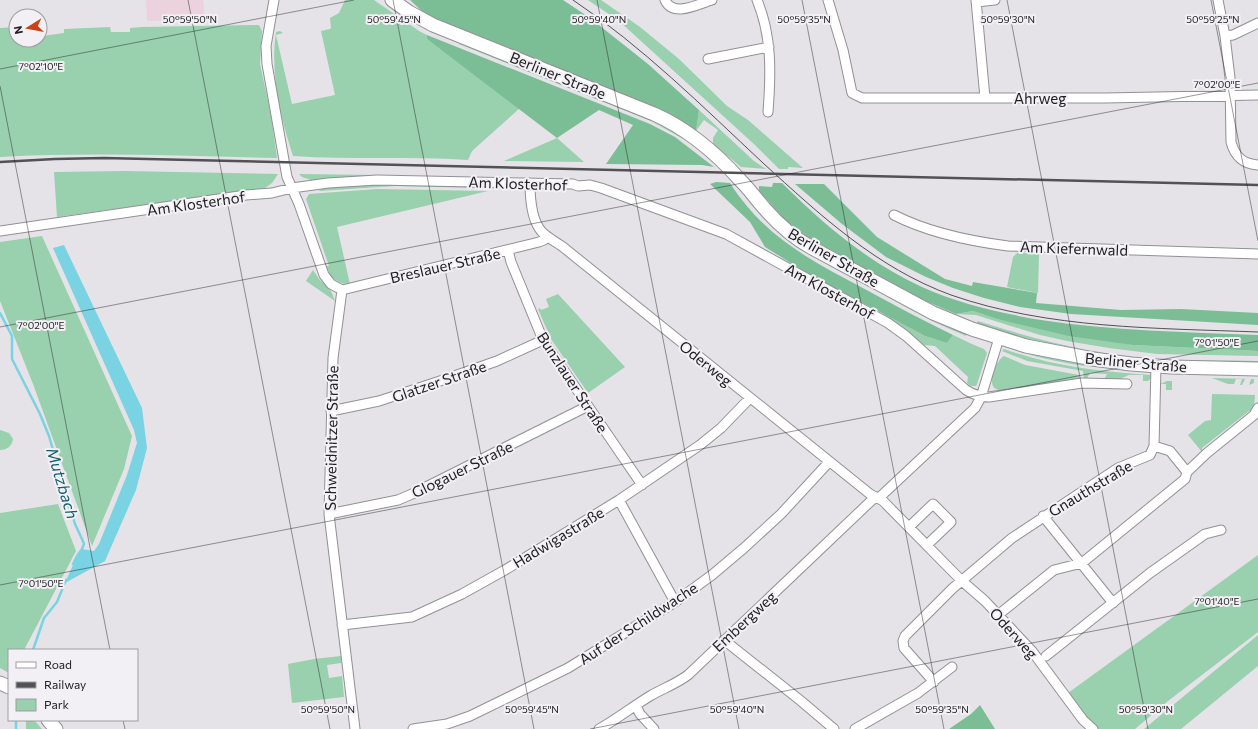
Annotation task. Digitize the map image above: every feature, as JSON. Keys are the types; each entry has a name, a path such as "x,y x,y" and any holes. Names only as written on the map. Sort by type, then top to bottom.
{"main road":[{"name":"Berliner Straße","path":"392,0 409,12 433,25 671,122 718,156 743,182 779,224 798,239 933,313 999,338 1026,346 1077,356 1113,362 1156,366 1258,369"},
{"path":"49,721 56,729"}],"street":[{"path":"274,0 266,46 267,64 287,177 324,275 331,284 342,290"},
{"path":"665,0 672,9 679,10 712,0"},
{"path":"757,0 766,28 769,47 771,78 768,112"},
{"name":"Ahrweg","path":"828,0 843,50 852,93 862,98 1105,98 1258,94"},
{"path":"985,98 976,1 995,0"},
{"path":"1218,0 1225,36 1230,95 1230,134 1233,151 1243,162 1258,165"},
{"path":"1225,36 1237,33 1258,23"},
{"path":"708,59 769,47"},
{"name":"Am Klosterhof","path":"0,231 272,193 292,188 344,182 376,180 573,184 578,186 590,185 680,216 733,237 888,323 906,336 966,390 973,395 981,397"},
{"name":"Oderweg","path":"530,183 533,212 541,231 563,247 829,462 870,494 883,501 998,615 1032,651 1083,720 1093,729"},
{"name":"Am Kiefernwald","path":"894,215 920,226 948,235 1008,246 1258,254"},
{"name":"Breslauer Straße","path":"342,290 539,242 544,240 547,236"},
{"name":"Bunzlauer Straße","path":"508,250 511,262 543,340 642,485"},
{"name":"Schweidnitzer Straße","path":"342,290 333,358 329,514 355,729"},
{"name":"Embergweg","path":"600,729 645,699 665,687 678,682 688,675 872,500 881,496 975,408 981,397 999,338"},
{"name":"Glatzer Straße","path":"331,411 379,401 437,382 497,361 543,340"},
{"path":"1156,366 1154,446 1170,451 1187,472"},
{"path":"981,397 998,396 1082,383 1127,384"},
{"name":"Hadwigastraße","path":"342,625 412,617 435,607 505,570 619,500 706,441 750,398"},
{"name":"Glogauer Straße","path":"329,514 398,500 588,406"},
{"path":"998,615 1054,570 1082,563 1185,478 1187,472 1207,453 1254,415 1258,408"},
{"name":"Gnauthstraße","path":"934,682 904,648 903,641 910,630 953,588 1012,538 1118,468 1150,455 1154,446"},
{"name":"Auf der Schildwache","path":"413,729 447,724 470,716 568,668 675,602 712,575 744,548 781,514 829,462"},
{"path":"619,500 675,602"},
{"path":"909,527 933,504 951,522 927,545"},
{"path":"1044,516 1113,603"},
{"path":"1046,656 1133,586 1205,534 1221,530"},
{"path":"724,640 834,729"},
{"path":"855,729 918,693 952,667"},
{"path":"636,706 640,714 654,729"}],"shaded area":[{"path":"146,0 203,0 205,21 147,21"}],"green space":[{"path":"345,0 374,0 427,35 427,39 520,108 472,151 468,160 293,156 284,126 277,94 274,63 276,32 280,31 283,33 276,35 292,104 335,95 321,31 331,28 330,18 339,13"},
{"path":"410,0 563,0 590,18 648,64 699,110 696,131 674,116 657,108 436,19 424,13"},
{"path":"588,0 601,0 640,27 679,59 727,106 748,120 803,168 788,167 788,169 779,169 755,145 619,21"},
{"path":"259,25 262,31 260,64 271,115 277,158 173,155 0,157 0,28 8,28 8,48 48,48 48,35 64,33 64,29 110,27 111,32 130,32 130,28"},
{"path":"427,35 650,124 675,137 714,167 702,165 606,164 633,125 599,110 557,138 427,39"},
{"path":"461,41 652,118 688,139 715,163 687,141 651,121 459,44"},
{"path":"699,110 754,161 766,169 741,167 713,144 713,138 718,130 704,120 696,131"},
{"path":"557,138 584,162 504,161"},
{"path":"124,171 278,174 272,183 265,188 57,217 54,172"},
{"path":"299,174 376,175 314,181 302,177"},
{"path":"716,182 730,183 743,202 757,218 772,232 805,256 884,300 953,335 947,343 925,336 810,275 765,247 750,222 710,184"},
{"path":"773,183 782,183 830,228 865,254 902,277 936,293 980,307 1068,324 1095,327 1258,335 1258,351 1133,345 1069,336 997,319 973,311 956,314 923,300 809,238 784,219 759,191 759,186 772,187"},
{"path":"377,184 516,186 520,189 395,186 319,191 322,188"},
{"path":"795,184 824,184 877,237 945,279 972,286 973,282 1037,293 1036,303 1121,310 1181,309 1258,313 1258,325 1071,314 1020,307 984,298 926,277 886,257 842,224"},
{"path":"739,188 762,212 967,333 966,336 911,310 802,249 768,222"},
{"path":"377,189 488,191 337,227 350,284 341,283 332,277 326,266 329,266 306,199 309,194"},
{"path":"42,236 132,436 124,469 92,546 33,384 0,301 0,242"},
{"path":"1017,253 1039,253 1038,293 1007,287 1013,257"},
{"path":"313,270 319,279 331,291 335,301 306,281"},
{"path":"558,294 625,367 588,393 551,339 538,309 540,308 541,310 549,307 546,299"},
{"path":"973,311 997,319 1133,345 1258,351 1258,356 1157,354 1109,348 1040,335 976,315 956,314"},
{"path":"882,313 925,336 947,343 953,335 984,349 987,353 976,386 970,386 967,383 968,377 935,346 924,345"},
{"path":"978,321 1066,346 1111,354 1170,360 1258,361 1258,364 1164,362 1109,357 1075,351 1026,339 976,324"},
{"path":"1009,348 1036,354 1145,369 1149,372 1060,362 1025,354"},
{"path":"1004,349 1058,364 1114,372 1151,375 1148,381 1143,381 1143,375 1129,375 1117,380 1104,380 1107,374 1090,373 1086,380 1084,380 1083,371 1027,361 1002,351"},
{"path":"1004,356 1025,365 1079,375 1079,380 1001,393 1000,390 992,385 992,380 998,362"},
{"path":"1212,378 1254,379 1254,383 1249,385 1251,379 1245,379 1242,385 1240,385 1242,379 1236,379 1234,384 1228,384"},
{"path":"1167,381 1172,381 1172,390 1166,390 1166,384 1160,384"},
{"path":"1212,394 1255,395 1254,408 1253,412 1249,411 1202,448 1203,452 1197,456 1202,452 1188,435 1205,421 1211,420"},
{"path":"0,430 9,433 13,439 12,444 9,447 0,450"},
{"path":"58,504 76,551 25,649 8,649 8,672 0,668 0,513"},
{"path":"1258,555 1258,632 1168,701 1135,729 1096,729 1068,693"},
{"path":"1258,635 1258,666 1181,729 1144,729"},
{"path":"341,656 341,663 327,665 329,678 342,676 344,697 292,703 288,664"},
{"path":"980,705 995,729 949,729 971,714"},
{"path":"26,721 35,721 42,729 26,729"}],"water":[{"path":"64,245 142,408 147,448 136,490 105,561 65,583 77,556 82,549 94,551 99,544 127,475 137,443 134,430 53,248"}],"waterway":[{"name":"Mutzbach","path":"0,313 12,336 12,359 40,414 49,436 61,477 66,503 71,510 75,524 84,544 73,564"},
{"name":"Mutzbach","path":"33,649 44,618 57,602 66,580"},
{"name":"Mutzbach","path":"16,721 16,729"}],"tram line":[{"path":"573,0 599,18 648,57 806,202 828,220 874,255 924,284 951,295 988,306 1026,315 1064,321 1142,328 1258,332"}],"railway":[{"path":"0,162 104,158 1258,185"}]}
